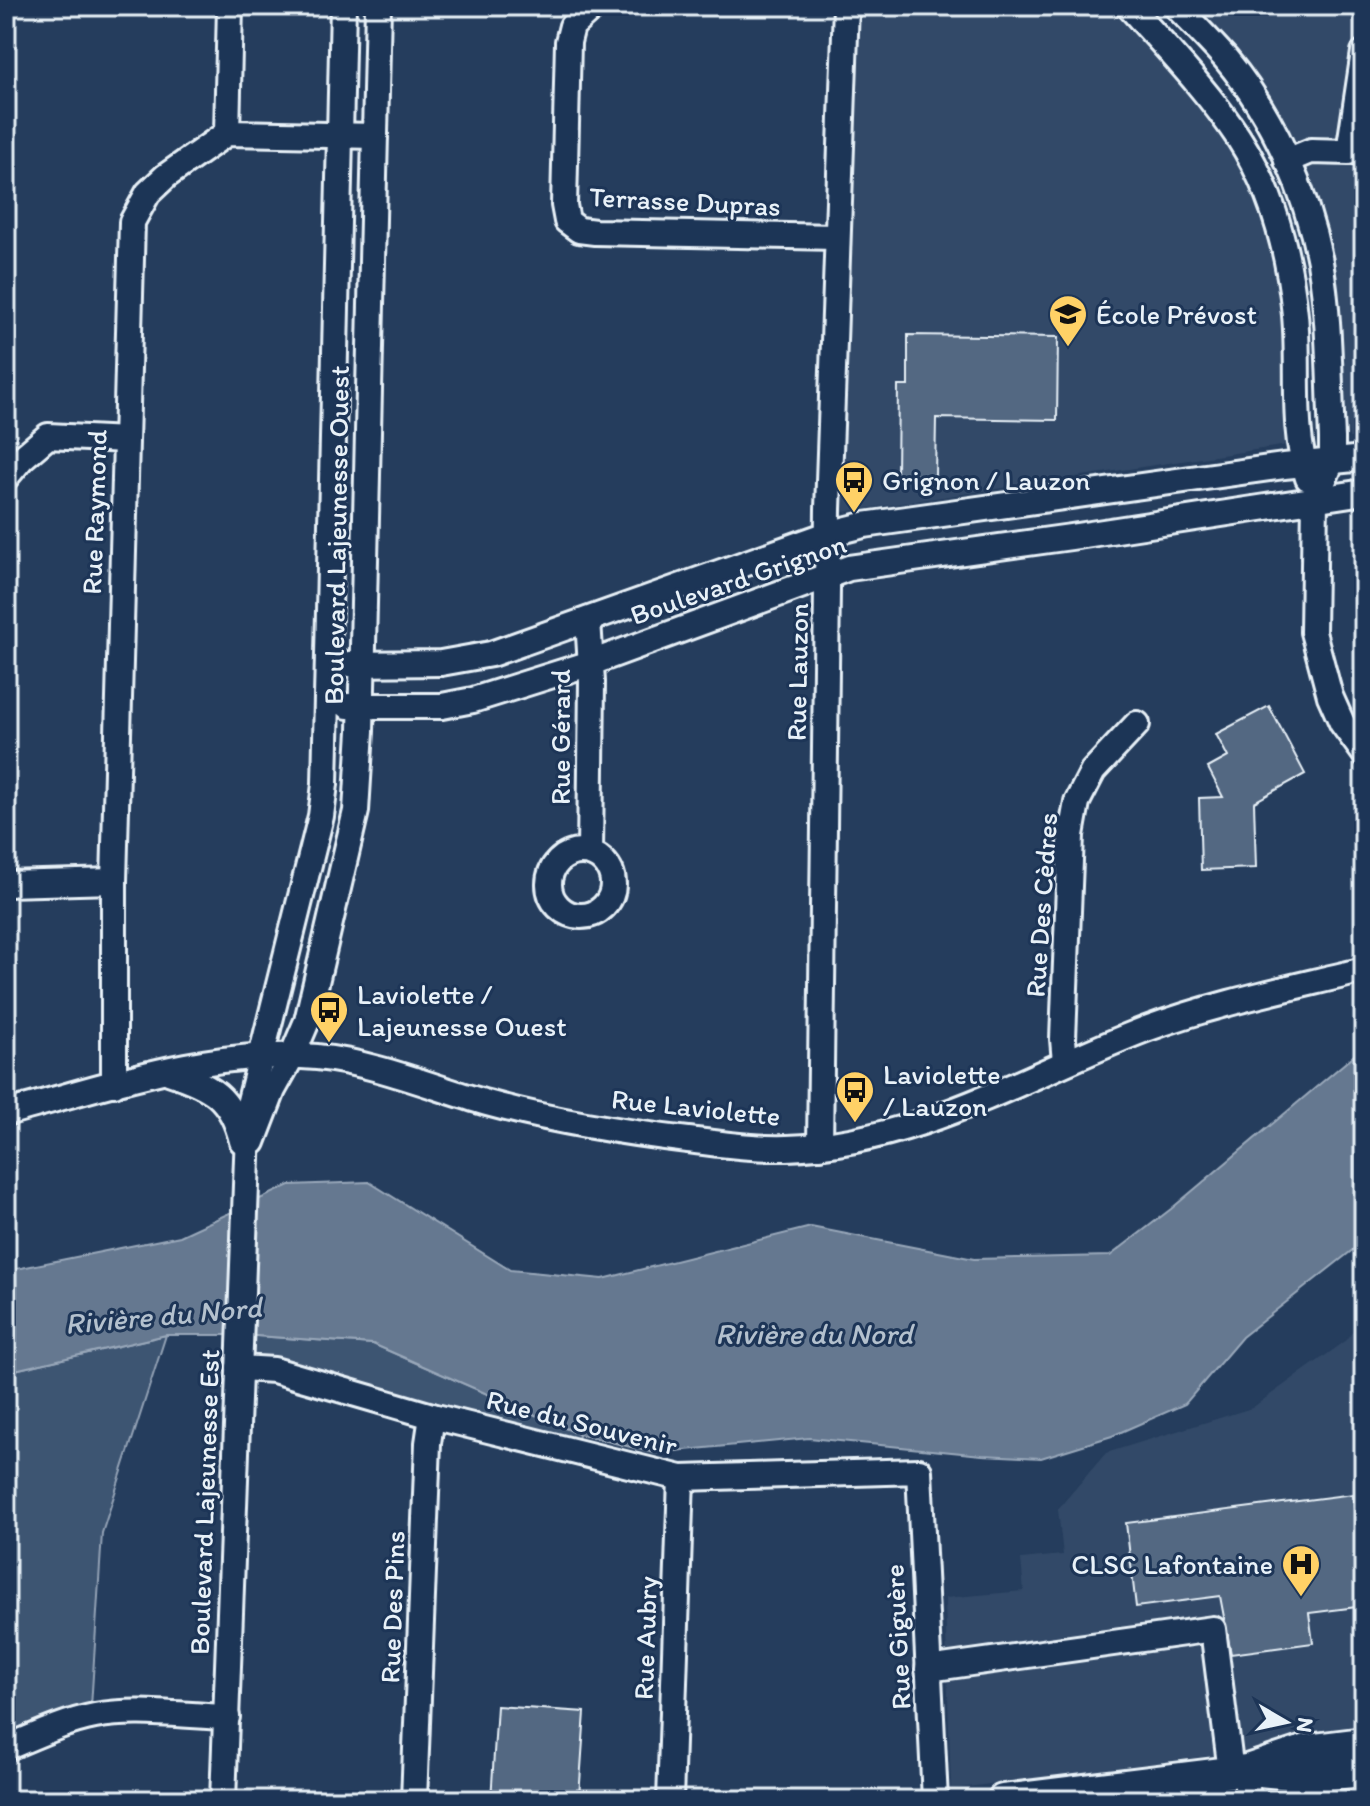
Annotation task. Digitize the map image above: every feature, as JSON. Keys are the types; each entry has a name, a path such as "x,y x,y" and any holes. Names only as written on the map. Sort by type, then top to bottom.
{"main road":[{"path":"1242,1781 1307,1750 1364,1743"},
{"path":"1003,1800 1364,1771"}],"street":[{"path":"230,6 227,133 375,136"},
{"name":"Boulevard Lajeunesse Ouest","path":"262,1056 321,816 325,784 343,6"},
{"name":"Boulevard Lajeunesse Ouest","path":"292,1056 307,1021 356,811 362,706 378,6"},
{"name":"Terrasse Dupras","path":"594,6 572,26 568,42 564,205 567,221 579,230 595,232 836,237"},
{"name":"Rue Lauzon","path":"820,1146 828,534 846,6"},
{"path":"1129,6 1186,70 1239,138 1279,228 1291,278 1296,319 1303,464 1315,500 1313,632 1330,696 1342,723 1364,753"},
{"path":"1176,6 1227,60 1249,91 1287,161 1303,199 1320,264 1332,461 1315,500"},
{"path":"1287,161 1311,151 1356,154 1364,52"},
{"name":"Rue Raymond","path":"114,1084 114,881 132,222 148,193 166,176 227,133"},
{"path":"6,477 22,458 48,436 126,440"},
{"name":"Boulevard Grignon","path":"327,664 466,660 828,534 864,525 1364,458"},
{"name":"Boulevard Grignon","path":"326,706 442,706 473,700 591,663 849,568 1364,492"},
{"name":"Rue Gérard","path":"588,620 591,663 590,853"},
{"name":"Rue Des Cèdres","path":"1065,1062 1063,1039 1071,835 1077,802 1093,771 1137,724"},
{"path":"6,884 114,881"},
{"name":"Rue Laviolette","path":"6,1113 167,1071 262,1056 292,1056 378,1069 491,1104 632,1134 744,1147 820,1146 888,1133 962,1109 1065,1062 1191,1013 1364,970"},
{"name":"Boulevard Lajeunesse Est","path":"223,1800 249,1105 262,1056"},
{"name":"Boulevard Lajeunesse Est","path":"246,1170 273,1090 292,1056"},
{"path":"167,1071 195,1081 223,1099 236,1120 246,1170"},
{"name":"Rue du Souvenir","path":"239,1368 274,1370 432,1416 681,1478 919,1471"},
{"name":"Rue Des Pins","path":"414,1800 428,1443 432,1416"},
{"name":"Rue Giguère","path":"919,1471 935,1800"},
{"name":"Rue Aubry","path":"670,1800 681,1478"},
{"path":"928,1669 1213,1629 1242,1781"},
{"path":"6,1748 65,1723 98,1715 139,1713 227,1717"}],"shaded area":[{"name":"École Prévost","path":"859,6 1110,6 1186,84 1250,157 1282,251 1294,444 843,512"},
{"path":"1198,6 1364,6 1364,436 1349,438 1323,236 1304,160 1276,109"},
{"path":"1364,1314 1364,1736 951,1789 945,1598 1024,1591 1021,1559 1063,1555 1058,1509 1106,1453 1252,1408 1347,1340"},
{"path":"166,1335 102,1533 91,1707 6,1740 6,1372"},
{"path":"241,1335 373,1344 579,1434 576,1452 239,1368"}],"water":[{"name":"Rivière du Nord","path":"1364,1047 1364,1241 1242,1337 1185,1404 1112,1436 1041,1458 809,1438 654,1453 579,1434 373,1344 241,1335 166,1335 6,1372 6,1271 180,1236 290,1185 369,1182 510,1270 603,1279 811,1227 974,1259 1110,1256 1171,1209"}],"building":[{"path":"908,335 1058,337 1057,420 936,418 935,476 897,475 898,386 908,386"},
{"path":"1269,706 1305,774 1254,802 1256,868 1201,870 1199,798 1223,797 1208,768 1228,757 1216,734"},
{"path":"1353,1494 1364,1606 1309,1613 1313,1643 1231,1654 1220,1596 1136,1607 1126,1523"},
{"path":"497,1706 585,1712 579,1797 542,1794 542,1800 491,1800"}],"place":[{"name":"École Prévost","path":"1068,348"},
{"name":"Grignon / Lauzon","path":"854,514"},
{"name":"Laviolette / Lajeunesse Ouest","path":"329,1044"},
{"name":"Laviolette / Lauzon","path":"855,1124"},
{"name":"CLSC Lafontaine","path":"1301,1598"}]}
